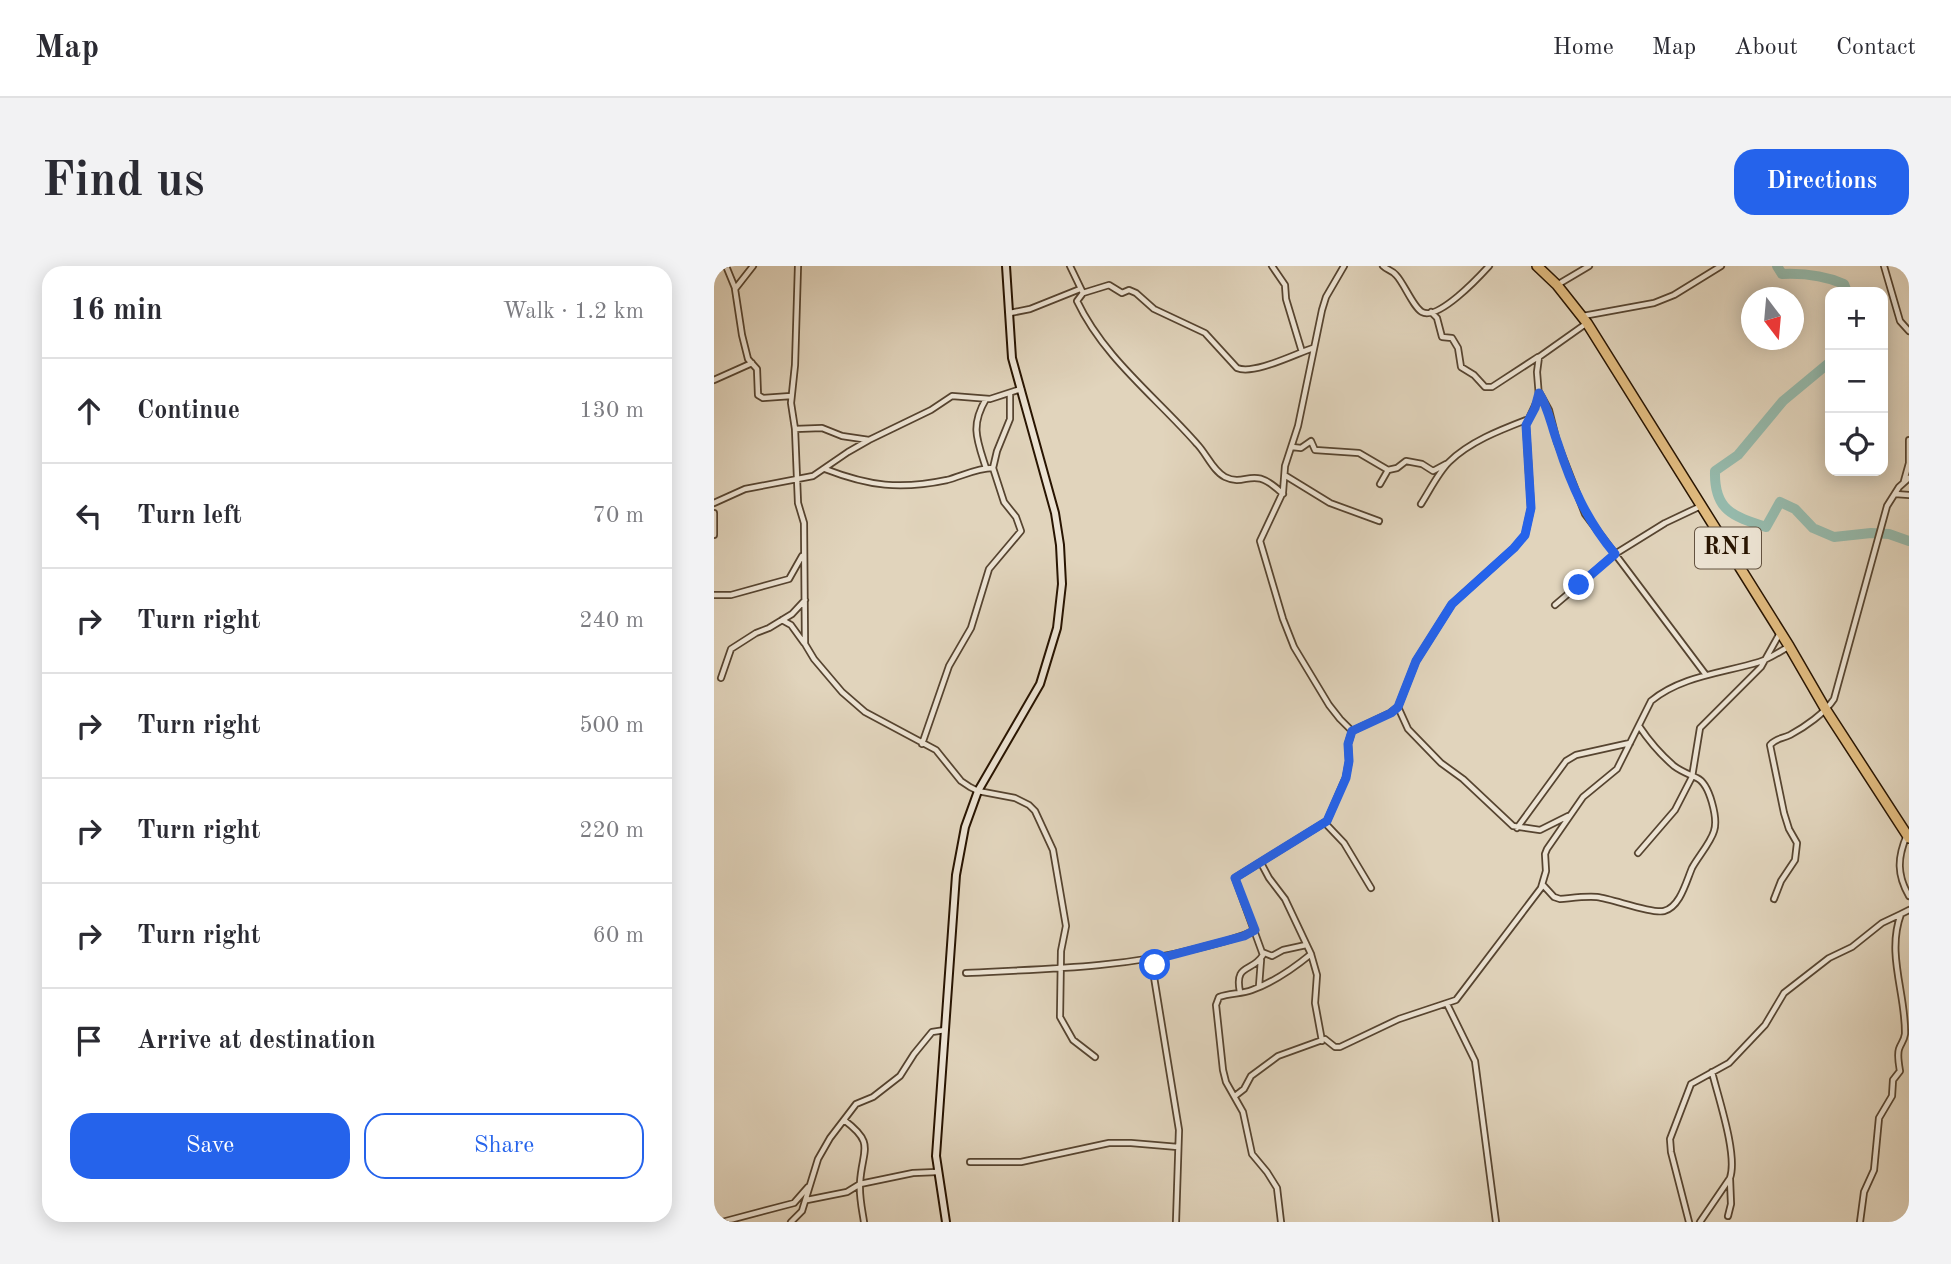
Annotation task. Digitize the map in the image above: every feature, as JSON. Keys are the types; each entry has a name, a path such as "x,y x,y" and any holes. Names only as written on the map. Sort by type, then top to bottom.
{"highway":[{"name":"RN1","path":"1537,266 1557,285 1585,320 1781,633 1826,710 1908,836"}],"main road":[{"path":"946,1222 936,1156 956,875 965,827 978,791 1040,684 1056,628 1062,584 1055,513 1012,358 1006,266"}],"street":[{"path":"726,266 735,289 748,359 757,369 759,397 791,396"},
{"path":"735,289 752,266"},
{"path":"798,266 795,365 791,396 798,503 804,523 805,644"},
{"path":"1070,266 1082,291"},
{"path":"1272,266 1285,285 1286,299 1302,352"},
{"path":"1344,266 1326,297 1298,426 1285,466 1283,494 1262,535 1261,548 1294,647 1329,705 1352,731"},
{"path":"1383,266 1395,273 1420,310 1431,312 1437,318 1443,337 1452,338 1458,348 1461,368 1475,375 1485,387 1492,387 1539,357 1585,320 1654,303 1674,295 1721,266"},
{"path":"1431,312 1451,302 1489,266"},
{"path":"1557,285 1589,266"},
{"path":"1884,266 1900,321 1909,330"},
{"path":"1010,313 1109,285 1122,293 1129,290 1136,293 1154,309 1205,333 1237,368 1242,370 1254,369 1314,348"},
{"path":"1082,291 1077,300 1086,320 1113,356 1198,444 1221,474 1232,479 1252,476 1264,478 1283,494"},
{"path":"1292,447 1301,448 1311,440 1315,450 1359,453 1388,470 1407,461 1422,464 1433,471 1468,448 1526,420 1535,408 1539,393 1539,357"},
{"path":"714,380 752,363"},
{"path":"714,535 715,507 745,489 813,476 848,452 931,410 951,396 986,399 1021,388"},
{"path":"922,744 949,666 971,628 991,564 1021,531 1016,517 1004,502 993,468 1010,419 1010,393"},
{"path":"1539,393 1549,410 1577,498 1595,529 1654,603 1706,675"},
{"path":"986,399 977,416 975,428 986,468"},
{"path":"1259,987 1262,952 1235,880 1273,853 1325,823 1346,778 1348,744 1352,731 1398,707 1416,661 1452,604 1525,535 1531,508 1526,420"},
{"path":"795,429 822,428 842,436 869,440"},
{"path":"1904,482 1909,463 1909,440"},
{"path":"1421,503 1447,464"},
{"path":"825,469 857,480 896,487 946,480 993,468"},
{"path":"1380,484 1388,470"},
{"path":"1286,476 1330,503 1380,521"},
{"path":"1774,899 1780,881 1796,860 1797,843 1784,813 1770,744 1790,735 1826,710 1834,699 1886,506 1909,478"},
{"path":"1894,494 1909,495"},
{"path":"1555,605 1615,554 1665,523 1702,506"},
{"path":"714,595 731,595 789,579 803,553"},
{"path":"721,678 731,649 797,611 806,599"},
{"path":"782,620 791,625 814,660 852,702 865,712 936,751 961,781 978,791 1005,795 1029,804 1043,826 1056,865 1066,926 1061,951 1061,1023 1073,1040 1095,1057"},
{"path":"1235,1096 1251,1076 1278,1056 1328,1039 1337,1047 1343,1046 1399,1019 1447,1004 1461,995 1543,884 1546,852 1583,797 1613,774 1647,706 1655,698 1706,675 1766,660 1781,633"},
{"path":"1639,853 1675,810 1692,777 1700,728 1766,660 1789,646"},
{"path":"1398,707 1408,729 1441,763 1463,779 1517,828 1540,830 1572,814"},
{"path":"1543,884 1554,897 1560,899 1599,897 1656,912 1674,906 1715,829 1710,795 1698,778 1676,768 1655,748 1639,726"},
{"path":"1517,828 1566,761 1576,755 1630,743"},
{"path":"1325,823 1343,843 1371,888"},
{"path":"1908,836 1900,851 1899,868 1909,896"},
{"path":"1261,863 1285,899 1311,954 1317,975 1315,1003 1322,1041"},
{"path":"1689,1222 1671,1152 1671,1134 1691,1084 1730,1063 1765,1025 1783,993 1829,958 1854,946 1882,923 1909,910"},
{"path":"1860,1222 1864,1192 1874,1170 1879,1118 1892,1096 1893,1080 1900,1071 1898,1052 1905,1036 1895,957 1901,914"},
{"path":"966,972 1061,969 1157,959 1244,936 1255,930"},
{"path":"1262,952 1272,956 1283,950 1306,945"},
{"path":"1281,1222 1277,1188 1252,1154 1243,1112 1223,1070 1216,1005 1222,996 1259,987 1293,968 1311,954"},
{"path":"1157,959 1154,976 1178,1122 1176,1222"},
{"path":"1240,992 1240,973 1261,959"},
{"path":"1901,1003 1909,1011"},
{"path":"1447,1004 1475,1061 1496,1222"},
{"path":"791,1222 803,1211 821,1152 856,1104 873,1097 900,1076 932,1032 945,1030"},
{"path":"1712,1072 1729,1142 1732,1170 1728,1216"},
{"path":"844,1120 858,1131 865,1145 860,1184 864,1222"},
{"path":"970,1162 1021,1162 1109,1143 1178,1147"},
{"path":"807,1200 847,1192 860,1184 914,1173 937,1172"},
{"path":"1700,1222 1730,1178"},
{"path":"722,1222 794,1203 811,1183"}],"waterway":[{"path":"1777,266 1782,274 1813,275 1836,281 1845,287"},
{"path":"1825,366 1783,401 1738,455 1715,471 1718,495 1727,510 1766,527 1780,502 1795,509 1813,528 1834,537 1871,533 1889,534 1909,541"}],"route":[{"path":"1155,965 1157,959 1244,936 1255,930 1235,878 1325,823 1346,778 1349,765 1348,744 1352,731 1398,707 1416,661 1452,604 1525,535 1531,514 1526,420 1535,408 1539,393 1549,410 1577,498 1595,529 1615,554 1579,585"}]}
